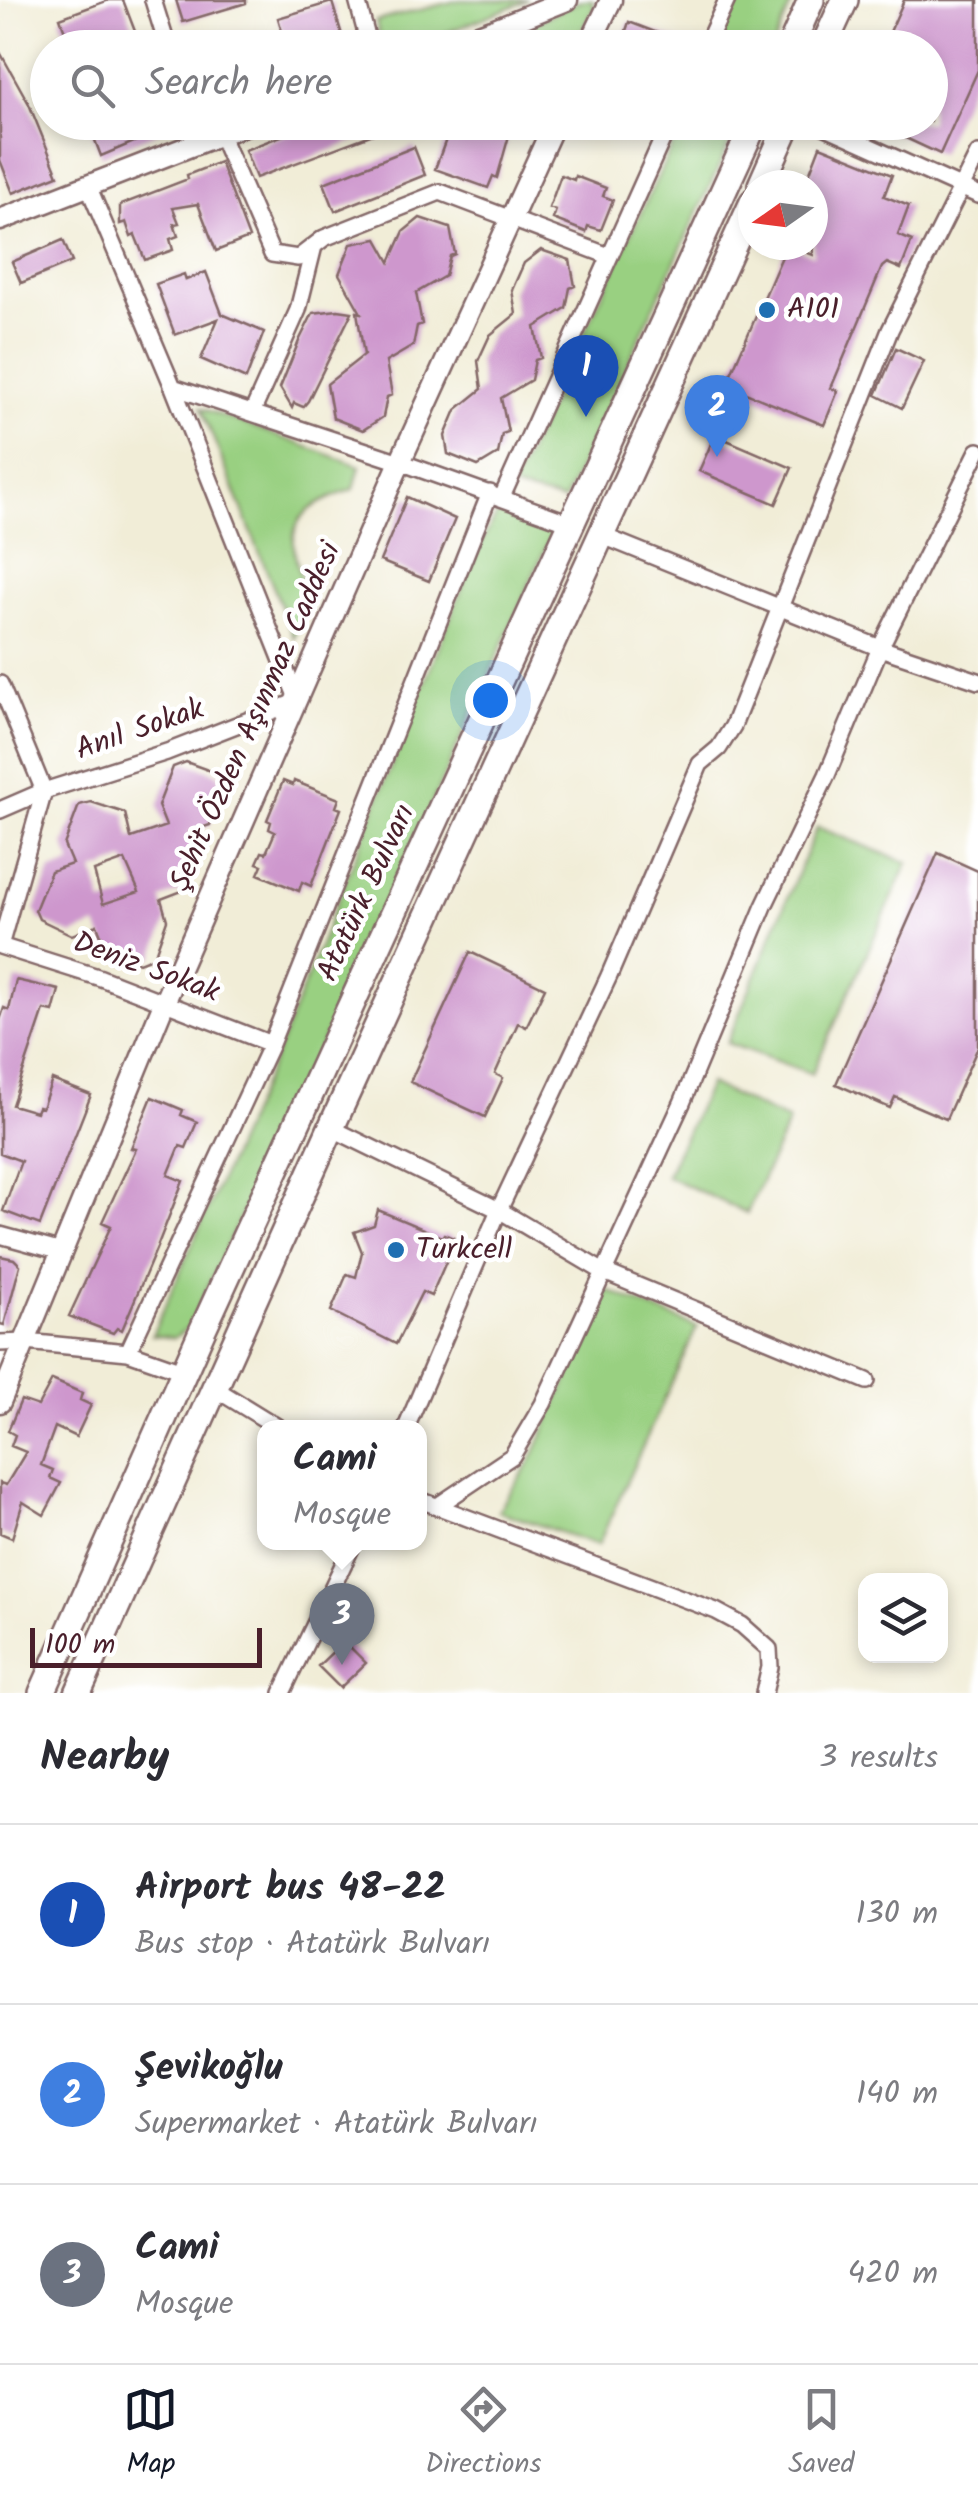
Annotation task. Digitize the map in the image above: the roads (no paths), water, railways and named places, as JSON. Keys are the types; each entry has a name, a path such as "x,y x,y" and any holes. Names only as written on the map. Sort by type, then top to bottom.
{"main road":[{"path":"798,30 811,0"},
{"path":"831,30 845,0"},
{"name":"Atatürk Bulvarı","path":"42,1693 748,140"},
{"path":"768,170 781,140"},
{"path":"78,1693 738,235"},
{"path":"573,524 603,536"},
{"path":"185,1372 214,1388"}],"street":[{"path":"153,0 162,30"},
{"path":"357,0 365,30"},
{"path":"492,30 567,0"},
{"path":"596,30 610,0"},
{"path":"713,30 727,0"},
{"path":"195,140 197,146"},
{"path":"3,214 89,188 211,140"},
{"path":"223,140 272,254 298,258 324,238 440,192 609,256"},
{"name":"Şehit Özden Aşınmaz Caddesi","path":"0,1402 164,1002 400,462 547,140"},
{"path":"128,1352 271,1044 496,495 662,140"},
{"path":"856,140 970,191"},
{"path":"409,1420 499,1210 609,976 700,764 734,726 890,330 970,191 978,154"},
{"path":"89,188 298,701"},
{"path":"252,413 298,310 314,246"},
{"path":"173,387 573,524"},
{"path":"436,1507 512,1456 543,1404 682,1103 764,906 827,775 880,648 978,451"},
{"path":"603,536 880,648 978,682"},
{"path":"0,684 44,792 0,946"},
{"name":"Anıl Sokak","path":"0,810 298,701"},
{"name":"Deniz Sokak","path":"0,946 164,1002 271,1044"},
{"path":"331,1128 499,1210 602,1271 866,1380"},
{"path":"0,1235 62,1252"},
{"path":"0,1343 128,1352 185,1372"},
{"path":"214,1388 266,1420"},
{"path":"427,1503 716,1611 742,1625 769,1649 770,1668 764,1693"},
{"path":"282,1693 350,1550"}],"place":[{"name":"A101","path":"767,310"},
{"name":"Airport bus 48-22","path":"586,417"},
{"name":"Şevikoğlu","path":"717,457"},
{"name":"Turkcell","path":"396,1250"},
{"name":"Cami","path":"342,1665"}]}
